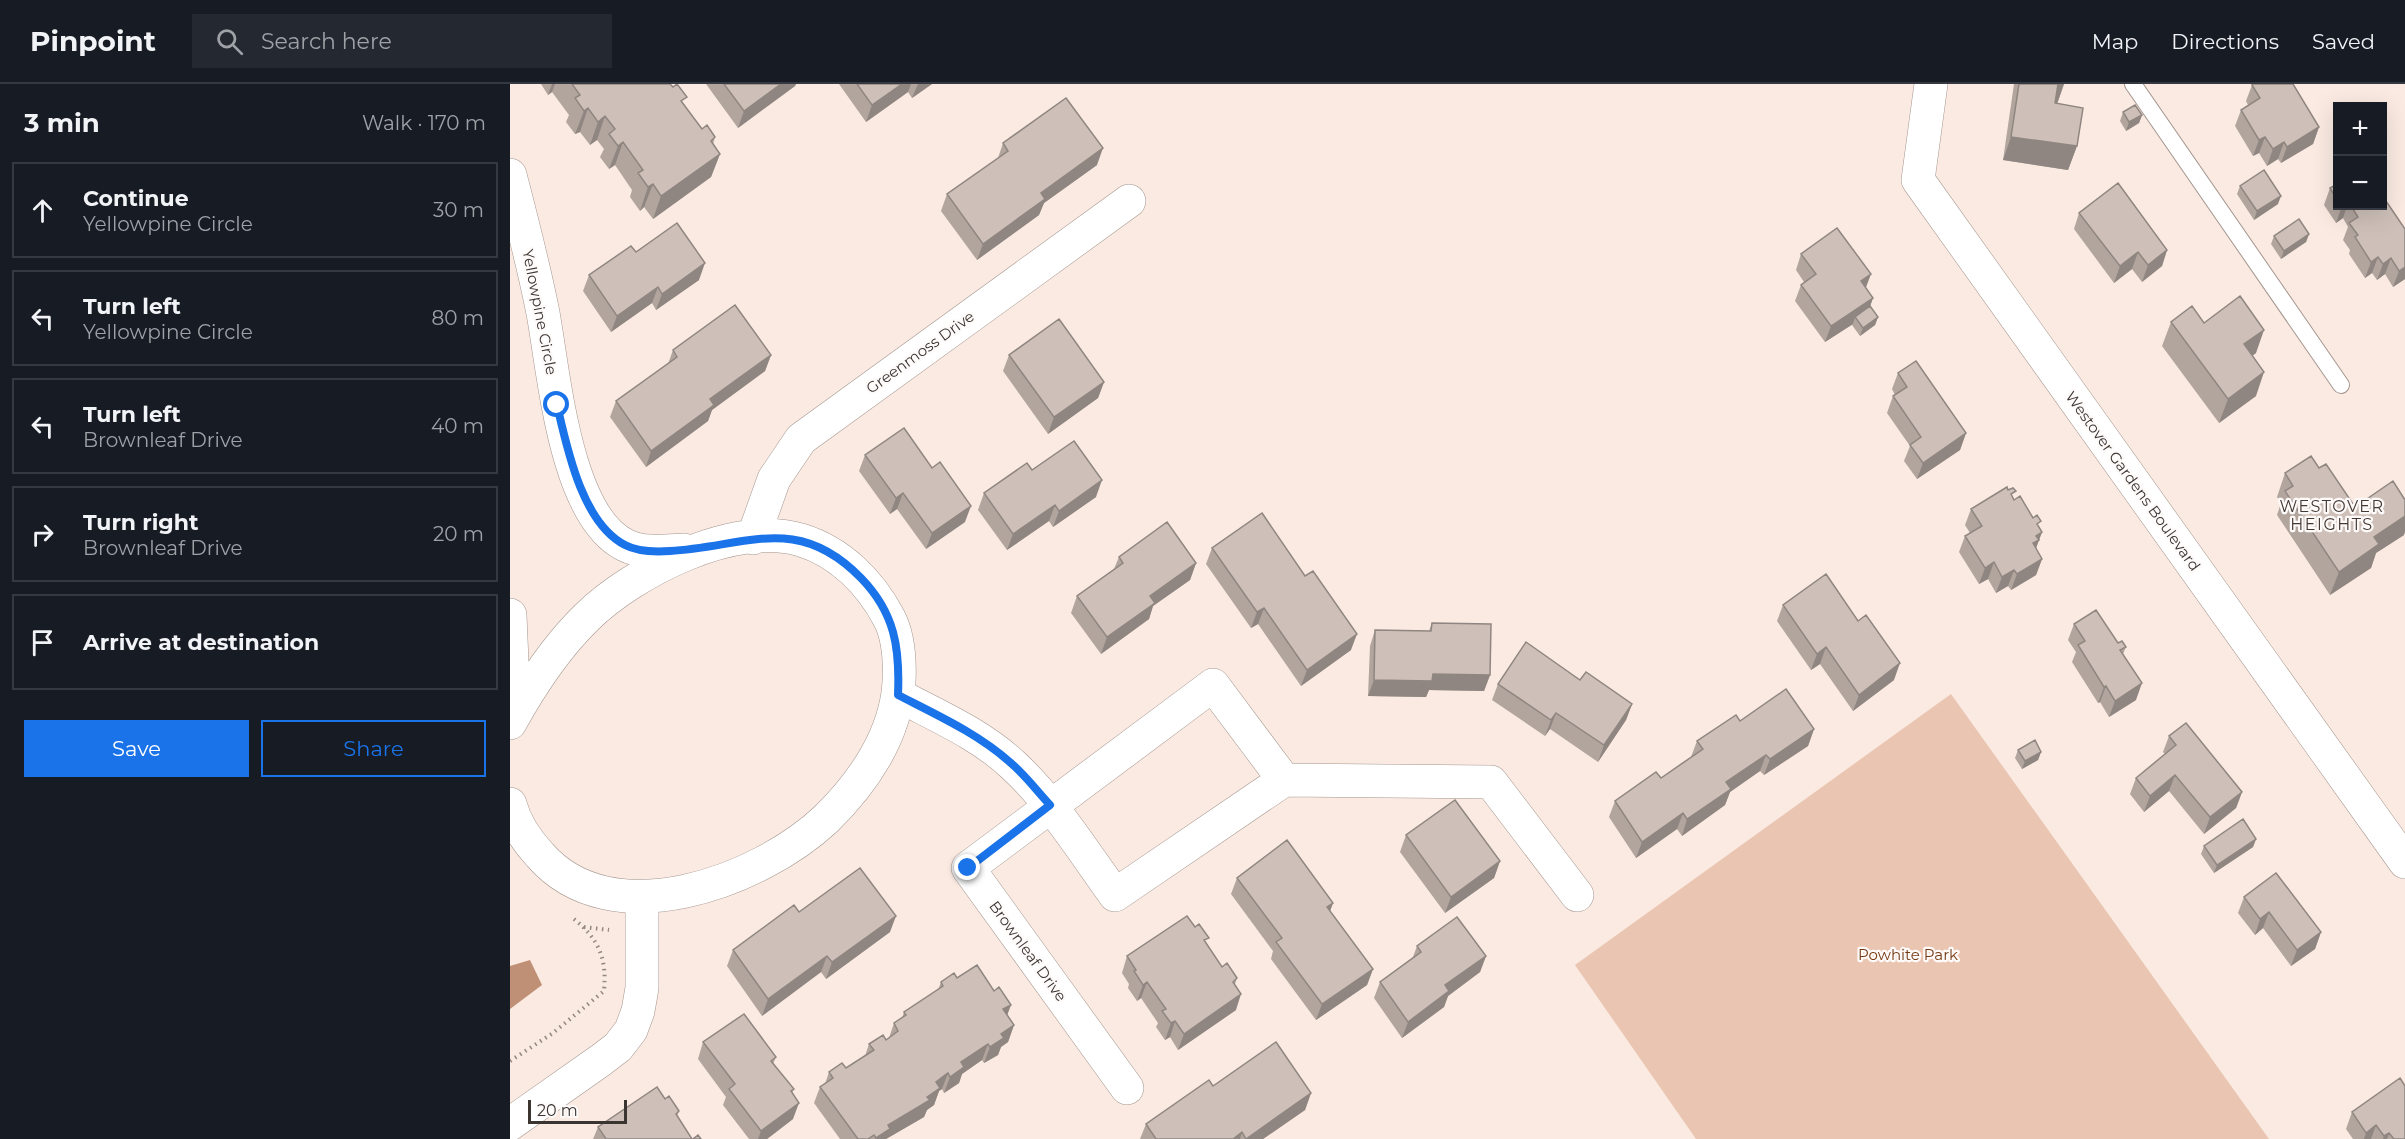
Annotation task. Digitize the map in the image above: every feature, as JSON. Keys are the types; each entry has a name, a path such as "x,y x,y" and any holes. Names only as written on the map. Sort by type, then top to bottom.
{"street":[{"name":"Westover Gardens Boulevard","path":"1931,84 1918,180 2405,862"},
{"name":"Yellowpine Circle","path":"510,276 514,189"},
{"name":"Yellowpine Circle","path":"510,804 520,828 547,864 584,888 603,894 642,898 689,890 719,881 771,858 808,834 843,801 886,738 898,695 899,658 891,621 868,585 850,566 827,552 800,540 777,537 753,538 696,550 658,552 639,550 625,545 606,529 591,507 572,465 566,444 557,405 543,313 514,189"},
{"name":"Greenmoss Drive","path":"753,538 774,479 801,439 1129,201"},
{"name":"Yellowpine Circle","path":"510,723 541,671 571,632 589,615 651,570 696,550"},
{"path":"510,615 512,662 510,704"},
{"name":"Brownleaf Drive","path":"1127,1088 968,868 1213,685 1284,780"},
{"path":"898,695 946,720 998,752 1014,765 1050,805 1115,895 1284,780 1491,782 1577,895"},
{"path":"510,1125 618,1047 631,1030 638,1011 642,988 642,898"}],"lane":[{"path":"2133,84 2341,385"}],"path":[{"path":"510,1061 553,1032 604,991 606,976 600,950 592,935 567,915"}],"green space":[{"name":"Powhite Park","path":"1951,694 2269,1139 1696,1139 1575,965"}],"shaded area":[{"path":"530,960 542,985 510,1009 510,966"}],"building":[{"path":"572,84 670,84 673,87 677,84 687,97 681,101 702,129 707,125 715,137 711,141 720,154 661,196 653,184 648,187 638,173 643,170 623,142 618,146 609,134 615,129 605,116 598,122 588,108 584,111 575,98 580,95"},
{"path":"724,84 781,84 744,111"},
{"path":"857,84 902,84 872,105"},
{"path":"2019,84 2058,84 2055,103 2083,108 2077,146 2011,137"},
{"path":"2252,84 2293,84 2319,127 2287,147 2284,142 2273,149 2265,137 2259,140 2241,110 2260,98"},
{"path":"1066,98 1103,148 1041,193 1045,199 983,244 947,194 1008,151 1003,143"},
{"path":"2135,105 2142,115 2129,122 2123,112"},
{"path":"2264,170 2281,196 2257,211 2240,186"},
{"path":"2118,183 2167,250 2148,265 2138,252 2120,266 2079,213"},
{"path":"2387,202 2405,229 2405,267 2399,271 2391,258 2383,264 2378,257 2371,262 2355,237 2358,235 2349,223 2358,217 2354,210 2387,210"},
{"path":"2299,219 2309,234 2284,251 2274,236"},
{"path":"677,223 705,263 662,294 658,287 617,316 589,275 631,246 636,252"},
{"path":"1837,228 1871,274 1861,281 1873,298 1831,326 1801,285 1816,274 1801,254"},
{"path":"2240,296 2264,330 2244,344 2264,372 2228,399 2171,322 2192,306 2204,323"},
{"path":"735,305 771,355 710,399 714,405 651,451 616,401 677,357 673,350"},
{"path":"1870,306 1878,317 1863,328 1855,317"},
{"path":"1059,319 1104,382 1054,417 1009,355"},
{"path":"1916,361 1966,433 1923,463 1910,445 1921,437 1893,396 1907,387 1898,373"},
{"path":"904,428 932,468 940,462 971,506 932,533 903,493 896,498 865,455"},
{"path":"1074,441 1102,480 1059,511 1055,505 1013,534 984,493 1027,463 1032,470"},
{"path":"2311,456 2319,468 2326,464 2355,507 2393,481 2405,500 2405,516 2374,537 2379,544 2339,572 2285,491 2293,486 2285,473"},
{"path":"2007,487 2008,490 2013,488 2016,491 2011,494 2014,500 2020,496 2033,518 2037,515 2041,521 2037,524 2042,532 2036,536 2039,540 2033,543 2042,559 2017,574 2014,570 2002,577 1994,562 1985,568 1965,536 1982,526 1971,509"},
{"path":"1262,513 1305,576 1313,571 1357,634 1307,670 1264,608 1257,612 1212,548"},
{"path":"1167,522 1196,563 1150,596 1155,603 1107,637 1077,596 1123,563 1119,557"},
{"path":"1826,574 1858,621 1866,615 1900,663 1859,695 1826,647 1817,654 1783,605"},
{"path":"2096,610 2118,643 2122,641 2126,647 2120,650 2142,683 2115,701 2078,645 2085,641 2074,624"},
{"path":"1432,623 1491,624 1490,675 1433,674 1432,681 1374,680 1375,630 1431,631"},
{"path":"1526,642 1580,680 1586,672 1632,704 1604,745 1556,713 1551,720 1498,684"},
{"path":"1786,689 1814,729 1770,759 1766,755 1726,782 1731,789 1687,819 1683,813 1642,842 1615,801 1656,772 1661,778 1703,749 1697,741 1736,715 1740,721"},
{"path":"2186,723 2242,792 2210,817 2175,775 2150,796 2136,778 2176,745 2169,736"},
{"path":"2035,740 2041,752 2025,761 2018,750"},
{"path":"1455,800 1500,861 1451,897 1406,835"},
{"path":"2243,819 2256,839 2217,865 2204,846"},
{"path":"1287,840 1333,903 1327,907 1373,969 1322,1004 1276,942 1282,938 1237,878"},
{"path":"860,868 896,916 832,962 827,956 768,999 733,950 794,905 799,912"},
{"path":"2276,873 2321,932 2297,950 2269,912 2260,919 2244,897"},
{"path":"1187,916 1195,927 1199,924 1209,938 1204,940 1222,967 1227,963 1237,978 1233,982 1241,994 1184,1034 1175,1021 1171,1023 1162,1011 1166,1009 1147,982 1143,985 1127,956"},
{"path":"1457,917 1486,956 1445,985 1449,991 1408,1022 1380,982 1421,952 1417,946"},
{"path":"977,965 994,991 999,987 1011,1005 1003,1009 1014,1025 1001,1034 1004,1038 990,1047 988,1044 961,1062 964,1067 950,1077 948,1073 936,1082 940,1088 927,1097 930,1100 888,1125 890,1129 876,1138 874,1135 868,1139 858,1139 820,1087 833,1078 829,1072 842,1063 846,1068 874,1050 869,1044 883,1035 886,1040 898,1031 894,1023 906,1015 904,1012 943,986 941,982 954,973 957,978"},
{"path":"744,1014 776,1057 771,1061 794,1089 791,1091 799,1103 761,1131 729,1089 735,1084 703,1042"},
{"path":"1276,1042 1311,1093 1246,1139 1242,1132 1233,1139 1156,1139 1146,1124 1209,1080 1213,1086"},
{"path":"2400,1078 2405,1086 2405,1139 2394,1139 2389,1133 2384,1136 2376,1125 2366,1133 2352,1112"},
{"path":"657,1087 665,1099 669,1096 679,1111 676,1114 692,1139 606,1139 598,1127"}],"district":[{"name":"WESTOVER HEIGHTS","path":"2332,515"}],"route":[{"path":"557,405 566,444 580,486 600,522 611,535 625,545 639,550 658,552 696,550 718,543 753,538 777,537 800,540 827,552 850,566 868,585 891,621 896,637 899,658 898,695 946,720 998,752 1014,765 1050,805 968,868"}]}
